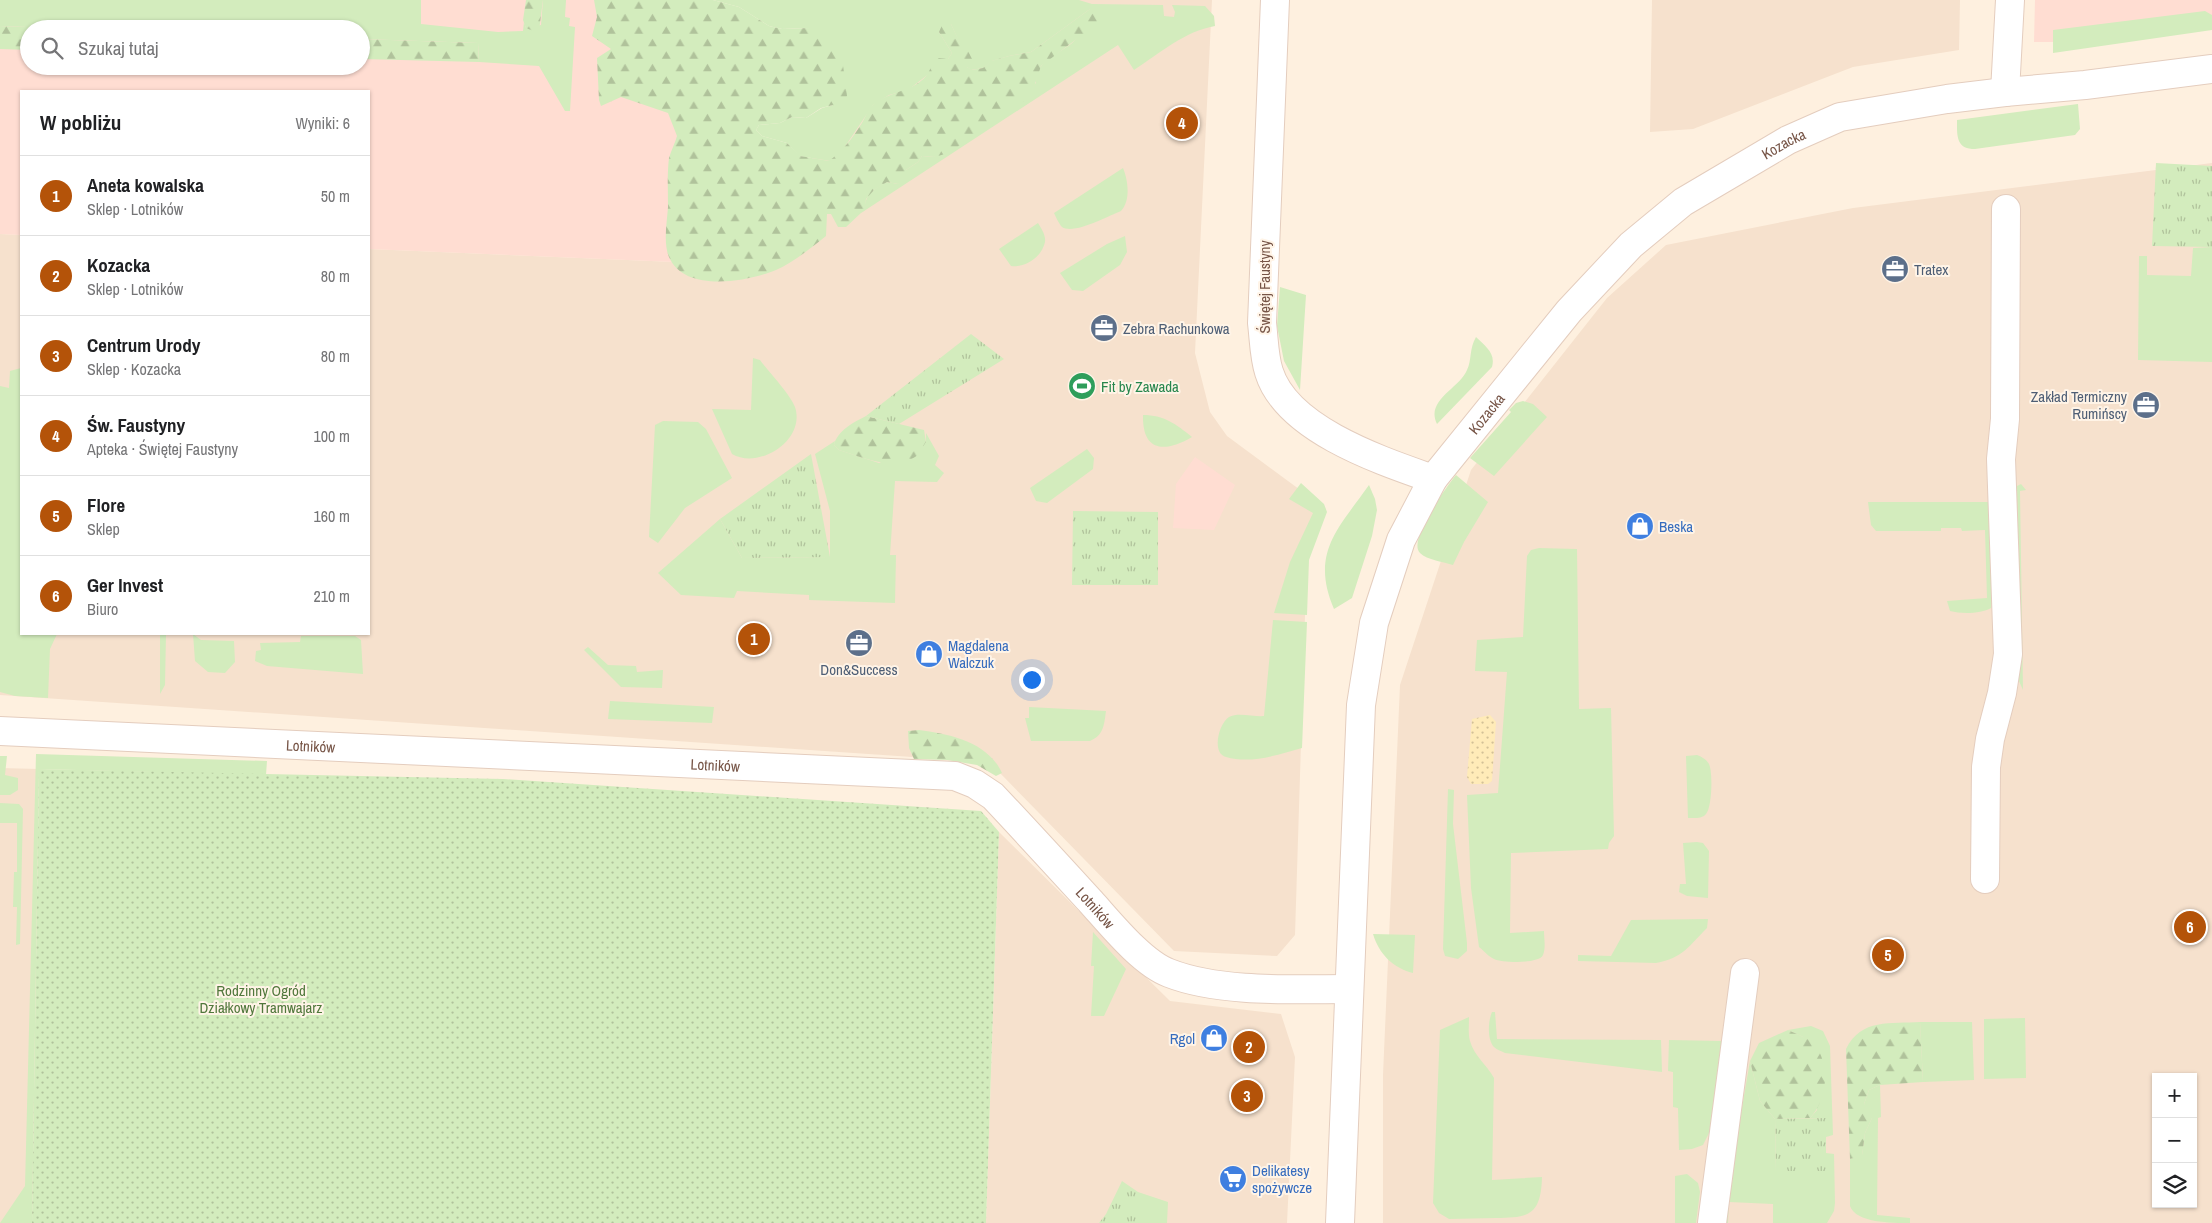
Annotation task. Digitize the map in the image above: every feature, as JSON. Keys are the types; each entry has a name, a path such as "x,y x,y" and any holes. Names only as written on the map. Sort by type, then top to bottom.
{"street":[{"name":"Świętej Faustyny","path":"1275,0 1262,323 1269,373 1280,392 1294,410 1318,429 1372,458 1433,479"},
{"path":"2005,92 2010,0"},
{"name":"Kozacka","path":"1340,1223 1360,705 1374,623 1401,540 1433,479 1568,311 1631,245 1683,202 1788,140 1840,117 1947,99 2085,85 2212,69"},
{"path":"1985,878 1986,767 1990,738 2002,692 2008,654 2001,459 2005,419 2006,209"},
{"name":"Lotników","path":"0,731 955,776 976,784 993,796 1120,933 1153,965 1160,969 1186,978 1211,983 1270,988 1349,989"},
{"path":"1712,1223 1745,974"}],"shaded area":[{"path":"0,0 620,0 746,265 370,249 370,90 20,90 20,235 0,234"},
{"path":"913,0 1212,0 1195,353 1210,412 1227,436 1326,509 1307,552 1295,935 1277,956 1174,951 999,772 971,761 0,695 0,234 20,235 20,635 370,635 370,249 746,265"},
{"path":"1652,0 1960,0 1959,50 1853,67 1693,129 1650,132"},
{"path":"2035,0 2212,0 2212,29 2116,42 2034,42"},
{"path":"2212,163 2212,1223 1383,1223 1383,1075 1400,685 1471,470 1607,298 1666,245 1853,208"},
{"path":"1195,457 1235,485 1214,530 1173,528 1176,484"},
{"path":"0,768 39,769 32,1223 0,1223"},
{"path":"999,832 1170,1001 1281,1014 1295,1057 1287,1223 986,1223"}],"green space":[{"path":"0,0 421,0 421,24 498,32 523,31 524,22 526,28 541,25 543,0 566,0 565,17 570,18 569,26 575,27 570,111 565,111 539,66 479,62 478,43 370,39 370,20 20,20 20,27 0,26"},
{"path":"526,0 543,0 539,31 536,32 526,28 523,20"},
{"path":"594,0 713,0 739,7 769,26 782,29 808,28 831,41 843,65 847,96 840,107 833,105 821,108 806,118 792,117 780,123 759,125 756,130 762,136 787,143 800,156 829,161 850,140 875,103 916,84 929,72 932,63 939,58 948,59 952,53 939,32 942,25 951,24 960,43 965,45 973,61 967,67 972,70 983,68 991,61 1031,52 1090,9 1100,9 1105,14 1105,26 1097,37 1078,38 1041,66 1031,96 949,153 934,157 922,156 918,162 906,170 906,180 898,184 887,182 874,190 866,199 865,210 846,227 838,227 831,214 827,214 826,236 789,263 776,270 749,278 717,282 688,276 677,268 667,251 668,164 677,136 668,113 621,97 601,106 597,58 611,49 592,36 597,17"},
{"path":"713,0 1079,0 1092,4 1163,5 1164,16 1174,17 1175,12 1172,5 1205,6 1214,16 1215,26 1183,38 1134,70 1118,45 861,213 867,198 876,188 887,182 898,184 906,170 918,162 922,156 934,157 1036,83 1040,68 1045,62 1071,44 1079,35 1090,9 1031,52 992,61 983,68 971,70 967,67 951,24 939,32 952,53 948,59 908,90 889,95 873,105 842,151 830,161 799,156 787,143 762,136 756,130 759,125 780,123 792,117 806,118 822,108 833,105 808,28 782,29 769,26 739,7"},
{"path":"2205,11 2212,15 2212,30 2053,53 2053,30"},
{"path":"0,26 20,27 20,50 0,49"},
{"path":"370,39 478,43 479,62 370,59"},
{"path":"2078,104 2080,129 2075,135 1975,149 1964,147 1959,140 1957,120"},
{"path":"2156,163 2212,166 2212,247 2152,246"},
{"path":"1123,168 1128,190 1126,201 1121,211 1083,227 1067,229 1062,227 1054,213"},
{"path":"1038,223 1043,232 1045,242 1037,257 1022,265 1011,266 999,249"},
{"path":"1125,236 1127,252 1120,265 1083,291 1072,290 1060,273 1107,244"},
{"path":"2212,247 2212,362 2138,360 2139,256 2147,256 2147,275 2191,276 2193,248"},
{"path":"1280,287 1306,295 1300,390 1284,361 1277,326"},
{"path":"971,334 1004,359 899,424 866,416"},
{"path":"1476,337 1491,354 1492,367 1437,424 1435,416 1439,401 1463,377 1470,362 1472,346"},
{"path":"753,358 760,360 789,396 795,407 797,419 794,431 778,449 767,455 743,458 732,454 712,409 751,410"},
{"path":"20,368 20,635 57,635 50,649 48,698 15,696 0,692 0,386 9,388 10,371"},
{"path":"1523,401 1533,404 1547,417 1494,476 1470,458 1511,412 1509,410 1516,403"},
{"path":"1143,415 1150,415 1169,421 1192,437 1173,446 1157,446 1146,436"},
{"path":"866,416 924,430 926,442 916,456 897,463 867,459 839,450 834,445 842,431"},
{"path":"663,421 698,422 706,429 732,478 685,508 658,543 649,537 655,425"},
{"path":"926,433 939,456 935,465 944,473 937,482 895,481 890,555 896,555 895,603 809,600 809,595 737,591 734,598 681,595 658,573 720,519 742,558 830,557 830,511 815,454 835,441 834,445 839,450 879,463 926,442"},
{"path":"1087,449 1094,458 1093,469 1047,503 1036,501 1030,488"},
{"path":"811,454 830,557 742,558 720,519"},
{"path":"1456,475 1488,502 1464,542 1453,565 1427,557 1420,553 1417,547 1423,526"},
{"path":"1301,483 1324,504 1327,512 1309,560 1307,615 1274,613 1290,562 1313,513 1289,499"},
{"path":"2021,484 2026,490 2020,491 2023,690 2019,681 2017,486"},
{"path":"1369,485 1377,510 1372,536 1352,598 1334,609 1327,589 1326,557 1338,529"},
{"path":"1868,502 1989,502 1991,608 1977,612 1955,612 1950,611 1947,601 1987,598 1985,530 1962,531 1961,528 1941,528 1941,531 1876,531 1871,525"},
{"path":"1073,511 1158,512 1158,585 1072,585"},
{"path":"1539,548 1577,549 1579,709 1611,708 1614,836 1609,843 1608,849 1511,853 1510,933 1544,931 1545,946 1543,955 1535,960 1520,962 1492,958 1479,947 1471,888 1467,795 1498,793 1507,672 1475,671 1477,640 1523,637 1527,556 1531,550"},
{"path":"1273,620 1307,622 1302,748 1274,756 1254,759 1245,760 1226,757 1221,754 1218,744 1220,731 1225,720 1237,715 1264,716"},
{"path":"160,635 166,635 165,685 160,694"},
{"path":"193,635 201,640 234,641 235,662 225,673 208,672 195,661"},
{"path":"301,636 355,636 361,640 363,674 267,666 255,661 256,651 261,650 260,643 300,642"},
{"path":"588,647 608,665 636,666 637,672 663,670 662,688 621,687 584,650"},
{"path":"610,701 714,707 712,723 608,719"},
{"path":"1029,707 1106,711 1104,725 1101,733 1090,741 1031,741 1025,718 1029,718"},
{"path":"919,730 967,741 978,747 996,762 1002,773 996,776 977,765 947,760 914,759 909,748 908,731"},
{"path":"36,754 267,761 266,775 39,769 32,1223 0,1223 25,1186"},
{"path":"1697,755 1704,758 1709,764 1711,774 1710,805 1704,816 1688,818 1686,756"},
{"path":"0,756 7,756 5,775 18,778 18,790 10,795 0,795"},
{"name":"Rodzinny Ogród Działkowy Tramwajarz","path":"39,769 503,779 981,811 999,832 986,1223 32,1223"},
{"path":"1448,789 1454,790 1453,824 1467,943 1467,951 1458,959 1445,956 1443,949"},
{"path":"0,803 19,804 23,809 20,944 16,945 17,907 13,907 14,872 17,872 17,823 0,823"},
{"path":"1683,843 1703,843 1709,851 1708,898 1687,896 1679,892 1680,884 1686,884"},
{"path":"1708,919 1707,928 1690,946 1673,958 1665,961 1656,963 1578,961 1578,955 1611,956 1631,920"},
{"path":"1093,932 1126,969 1104,1016 1091,1016 1094,966 1091,966"},
{"path":"1373,934 1415,935 1413,973 1393,964 1379,948"},
{"path":"1492,1012 1495,1012 1497,1039 1661,1040 1662,1072 1505,1053 1494,1047 1490,1040 1489,1025"},
{"path":"1469,1017 1469,1035 1472,1046 1494,1078 1492,1180 1542,1177 1541,1190 1536,1207 1525,1215 1507,1218 1449,1219 1439,1213 1433,1203 1440,1030"},
{"path":"2025,1018 2026,1078 1984,1079 1984,1019"},
{"path":"1920,1022 1972,1022 1974,1080 1923,1082"},
{"path":"1920,1022 1923,1082 1880,1085 1869,1090 1864,1104 1872,1109 1872,1118 1865,1133 1862,1156 1850,1159 1846,1049 1852,1039 1868,1027 1888,1023"},
{"path":"1811,1026 1823,1031 1830,1046 1833,1135 1826,1137 1826,1118 1810,1118 1817,1110 1803,1037 1788,1030"},
{"path":"1788,1030 1806,1038 1815,1045 1823,1063 1825,1083 1823,1093 1816,1111 1810,1118 1775,1119 1760,1101 1750,1061 1759,1043"},
{"path":"1669,1040 1722,1041 1713,1125 1703,1145 1692,1149 1679,1150 1678,1108 1673,1107 1673,1072 1668,1071"},
{"path":"1750,1061 1760,1101 1775,1119 1776,1171 1826,1170 1826,1153 1834,1154 1835,1203 1834,1211 1827,1223 1773,1223 1773,1204 1729,1202 1728,1223 1722,1223"},
{"path":"1880,1085 1881,1117 1878,1118 1877,1215 1910,1218 1910,1223 1867,1219 1859,1216 1850,1206 1850,1159 1862,1155 1865,1133 1872,1118 1864,1104 1869,1090"},
{"path":"1826,1118 1826,1171 1776,1171 1775,1119"},
{"path":"1687,1174 1698,1183 1700,1192 1696,1223 1675,1223 1675,1176"},
{"path":"1122,1181 1138,1192 1138,1223 1099,1223 1106,1214"},
{"path":"1138,1192 1168,1202 1167,1223 1138,1223"}],"sand":[{"path":"1490,715 1496,722 1492,781 1488,784 1471,784 1467,777 1472,719"}],"place":[{"name":"Św. Faustyny","path":"1182,123"},
{"name":"Tratex","path":"1895,269"},
{"name":"Zebra Rachunkowa","path":"1104,328"},
{"name":"Fit by Zawada","path":"1082,386"},
{"name":"Zakład Termiczny Rumińscy","path":"2146,405"},
{"name":"Beska","path":"1640,526"},
{"name":"Aneta kowalska","path":"754,639"},
{"name":"Don&Success","path":"859,643"},
{"name":"Magdalena Walczuk","path":"929,654"},
{"name":"Ger Invest","path":"2190,927"},
{"name":"Flore","path":"1888,955"},
{"name":"Rgol","path":"1214,1038"},
{"name":"Kozacka","path":"1249,1047"},
{"name":"Centrum Urody","path":"1247,1096"},
{"name":"Delikatesy spożywcze","path":"1233,1179"}]}
